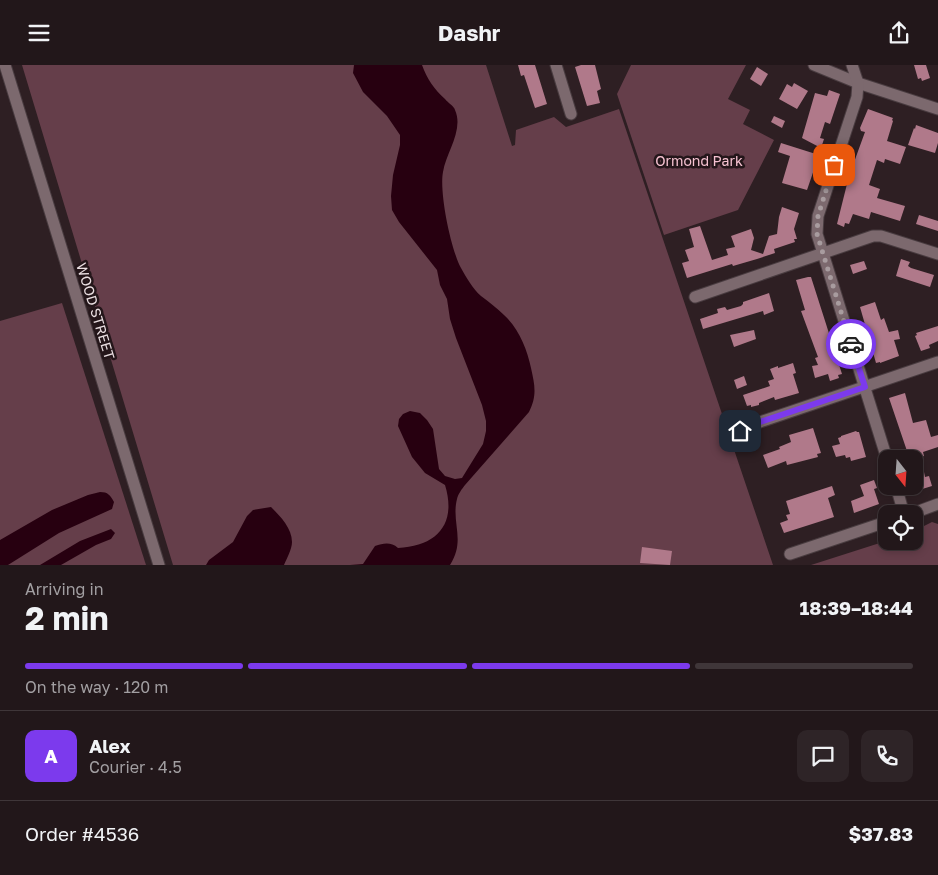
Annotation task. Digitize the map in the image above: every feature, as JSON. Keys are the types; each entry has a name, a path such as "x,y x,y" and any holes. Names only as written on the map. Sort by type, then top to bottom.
{"street":[{"name":"WOOD STREET","path":"5,65 159,565"},
{"path":"556,65 571,114"},
{"path":"814,65 858,83 938,109"},
{"path":"852,65 858,83 856,97 818,216 817,234 884,450"},
{"path":"695,297 873,236 881,236 938,254"},
{"path":"740,431 754,424 938,363"},
{"path":"923,510 938,505"},
{"path":"790,555 878,525"}],"green space":[{"path":"22,65 486,65 512,146 515,145 516,130 554,117 566,127 619,109 773,565 173,565"},
{"name":"Ormond Park","path":"631,65 746,65 728,99 750,110 743,124 774,140 738,210 664,235 617,94"},
{"path":"62,303 146,565 0,565 0,321"},
{"path":"932,522 938,524 938,565 811,565 878,544 878,550 923,550 923,526"}],"shaded area":[{"path":"354,65 422,65 434,88 454,109 457,118 456,133 445,165 442,181 444,206 453,248 461,268 472,286 504,315 518,333 527,354 532,374 534,396 529,412 458,495 456,508 457,548 450,565 350,565 363,564 375,546 378,545 390,544 398,548 423,543 441,530 446,522 448,499 445,485 425,473 412,457 398,426 399,419 403,414 410,411 420,413 427,420 433,429 439,469 445,476 455,479 462,478 483,444 486,431 486,421 482,405 456,338 450,319 447,299 440,285 437,270 399,222 392,210 393,175 400,145 400,135 387,116 363,92 353,73"},
{"path":"100,492 107,493 111,497 114,502 112,509 59,533 8,565 0,565 0,540 52,510"},
{"path":"271,507 290,532 291,548 284,565 206,565 209,560 233,542 247,516 253,510"},
{"path":"111,529 115,533 111,539 96,545 61,565 40,565 80,541"}],"building":[{"path":"518,65 535,65 547,104 535,108 524,75 521,76"},
{"path":"595,65 601,89 597,91 600,103 587,106 575,67"},
{"path":"914,65 926,65 930,78 922,81 921,78 918,79"},
{"path":"757,67 768,74 761,86 750,79"},
{"path":"794,83 808,91 797,109 779,99 787,84 792,87"},
{"path":"829,90 840,94 830,124 825,122 820,138 824,139 821,148 802,138 815,93 827,96"},
{"path":"868,109 893,118 887,141 906,147 900,164 885,159 884,163 877,160 869,185 880,189 877,198 905,206 900,221 871,212 869,219 853,214 849,224 845,223 844,227 837,224 849,176 865,132 861,131 860,128"},
{"path":"774,116 785,121 782,128 771,122"},
{"path":"916,125 938,133 935,153 908,145"},
{"path":"781,143 819,155 807,190 782,183 790,156 778,152"},
{"path":"782,207 799,213 794,229 797,239 794,239 795,242 774,249 775,253 757,259 733,266 732,264 687,278 682,263 689,261 685,250 694,247 689,229 700,226 712,260 728,255 726,249 735,247 731,236 751,229 754,238 751,250 763,254 769,236 777,234"},
{"path":"919,215 938,221 938,231 916,224"},
{"path":"901,259 910,262 908,266 911,268 934,275 930,287 896,276"},
{"path":"864,261 867,269 853,274 850,265"},
{"path":"811,277 842,374 838,375 839,378 830,381 828,374 815,378 812,366 818,365 815,358 818,357 801,311 805,310 796,280"},
{"path":"769,293 774,311 764,315 763,311 703,329 700,319 718,313 717,309 725,307 727,310 741,306 743,302"},
{"path":"875,302 881,320 884,318 889,332 898,330 900,339 894,340 899,356 880,363 876,363 860,307"},
{"path":"938,326 938,341 929,345 930,348 921,351 915,336 917,335 916,333"},
{"path":"754,330 756,339 734,347 730,335"},
{"path":"793,363 796,373 793,374 799,393 775,400 774,397 759,403 759,405 747,406 743,395 770,386 768,381 774,379 770,369"},
{"path":"744,376 747,385 737,389 734,380"},
{"path":"905,393 913,423 926,420 931,437 938,435 938,447 923,452 923,450 907,450 889,398"},
{"path":"813,428 821,453 817,454 818,457 787,465 786,461 768,468 763,455 780,449 779,447 791,442 789,435"},
{"path":"856,431 859,432 866,457 851,461 850,457 846,458 845,455 836,457 832,446 840,444 838,438"},
{"path":"923,472 925,477 929,476 932,486 923,489"},
{"path":"874,480 877,488 874,489 879,504 854,513 851,501 864,496 860,485"},
{"path":"832,486 835,495 828,498 834,517 784,533 780,523 788,520 786,515 790,514 786,501"},
{"path":"642,547 672,551 670,565 640,563"}],"way so far":[{"path":"834,165 818,216 817,234 851,344"}],"route":[{"path":"740,431 754,424 865,387 851,344"}]}
